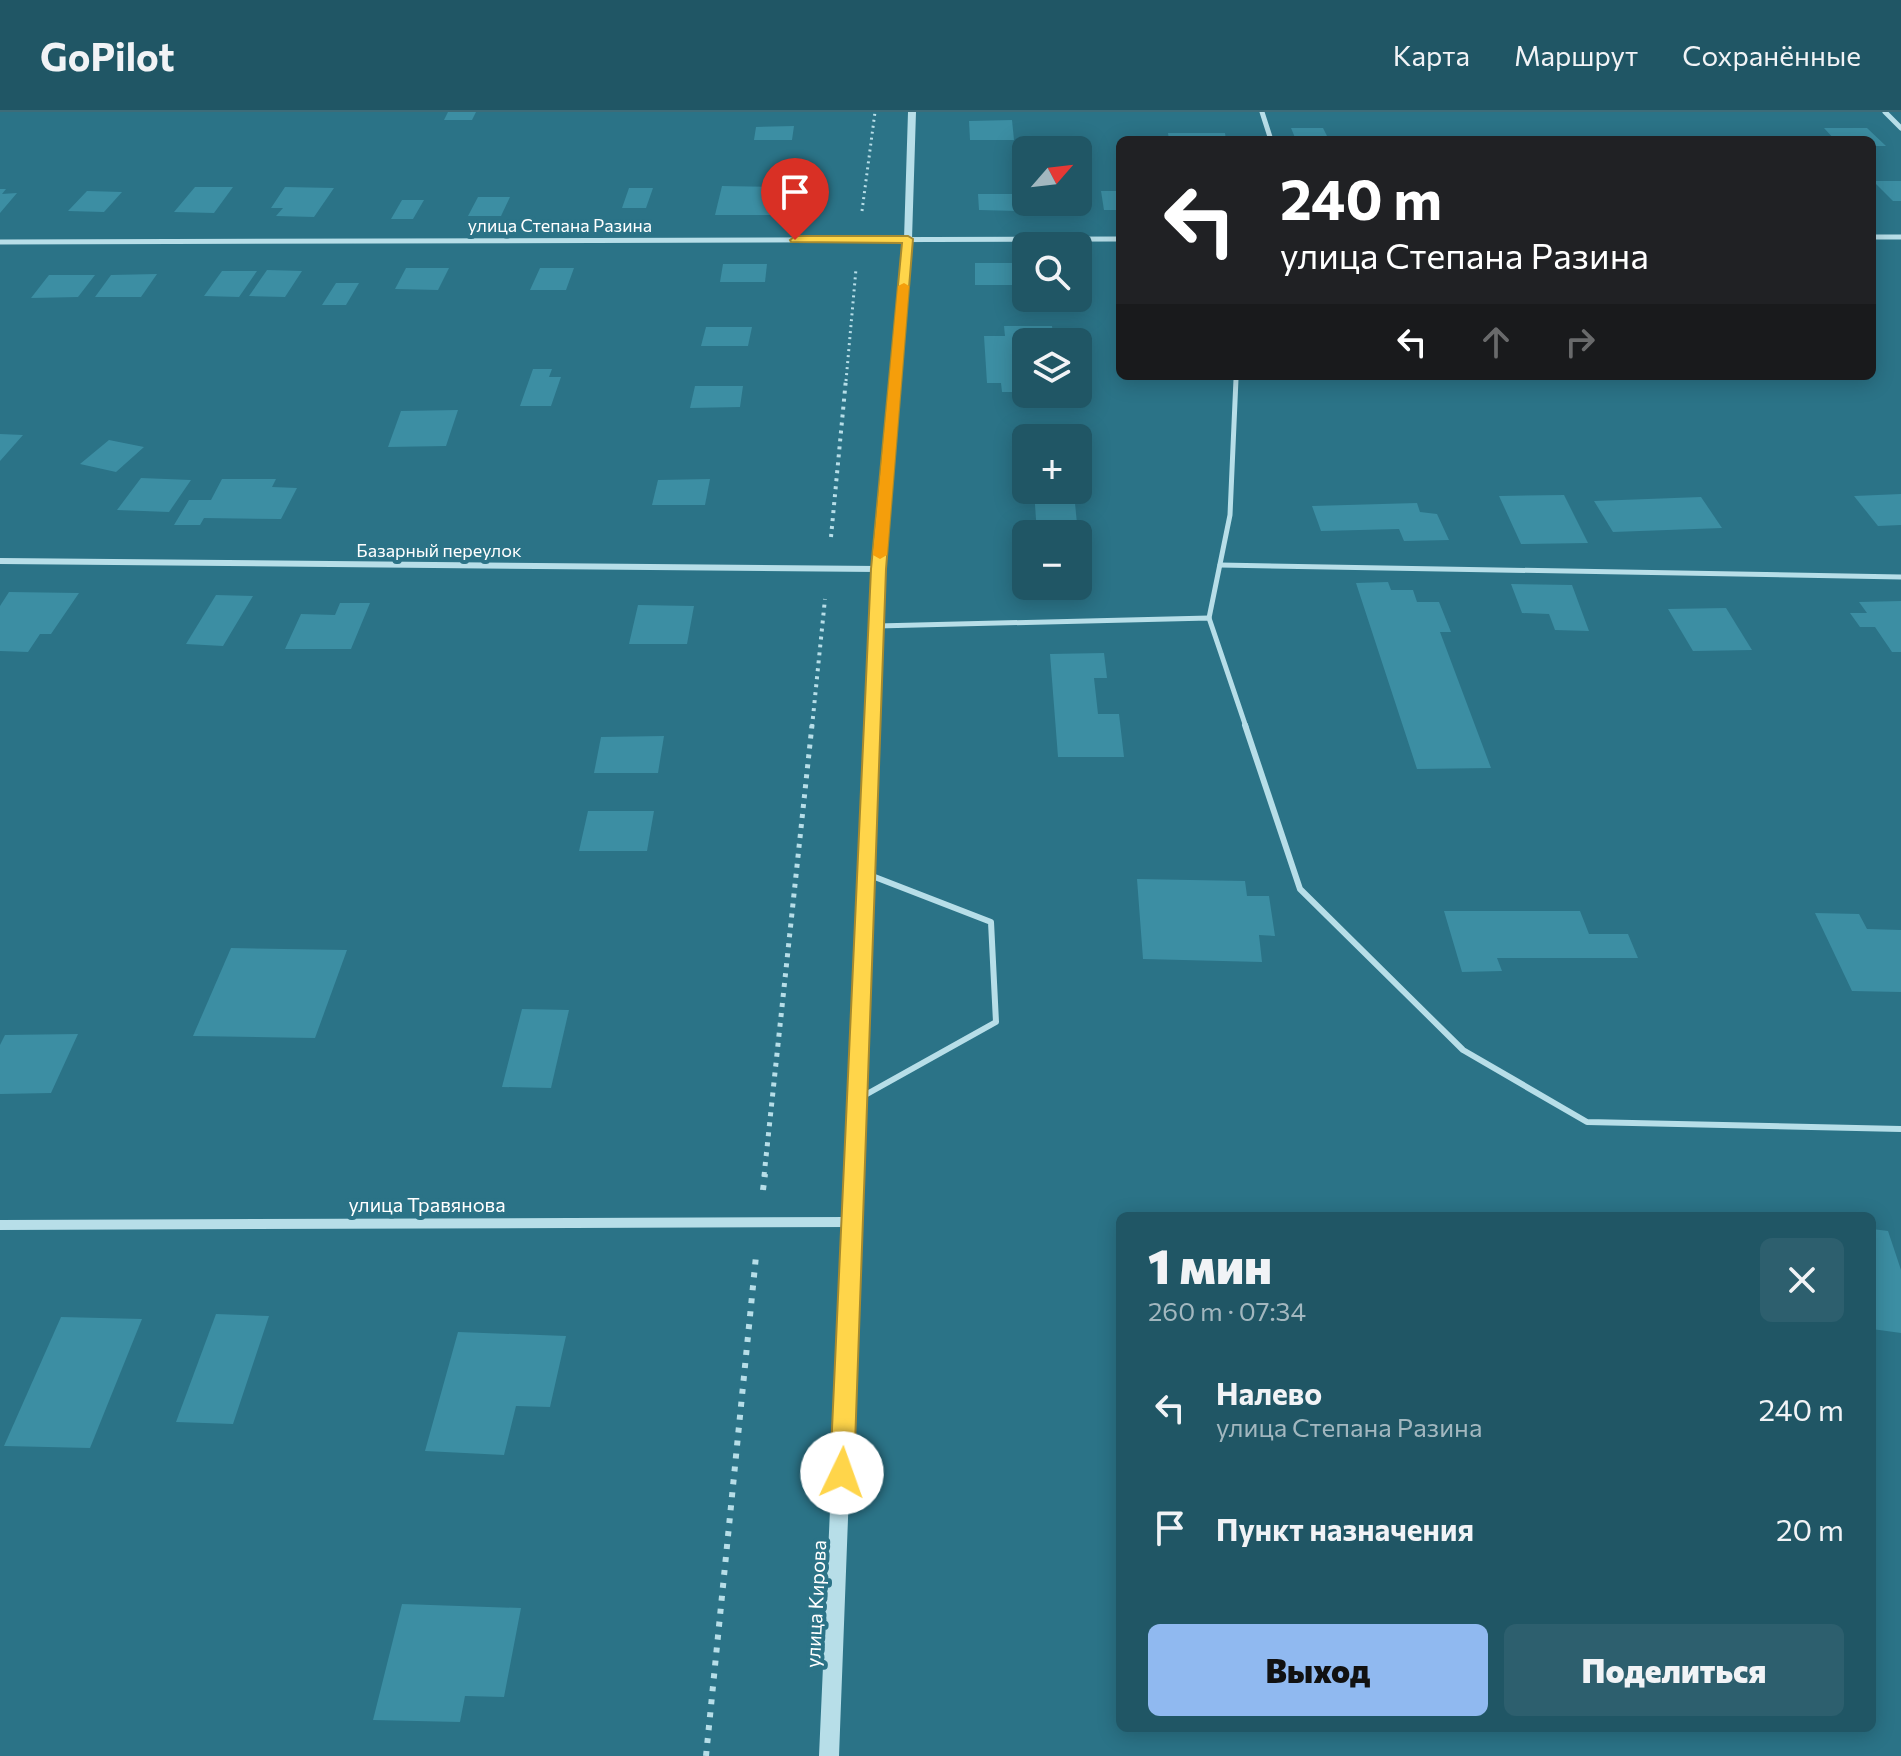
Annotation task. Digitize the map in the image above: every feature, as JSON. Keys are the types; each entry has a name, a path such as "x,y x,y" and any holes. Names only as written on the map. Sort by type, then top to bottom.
{"street":[{"name":"улица Кирова","path":"829,1756 878,569 908,239 912,112"},
{"path":"1262,112 1270,136"},
{"path":"1885,112 1901,128"},
{"path":"1876,237 1901,237"},
{"name":"улица Степана Разина","path":"0,242 1116,239"},
{"name":"Базарный переулок","path":"0,561 878,569"},
{"name":"улица Травянова","path":"0,1225 853,1222"}],"lane":[{"path":"1236,380 1230,515 1209,618 1300,889 1463,1050 1587,1122 1901,1129"},
{"path":"1220,565 1901,577"},
{"path":"877,626 1209,618"},
{"path":"858,1099 996,1022 991,922 867,874"}],"path":[{"path":"706,1756 859,239 875,112"}],"building":[{"path":"448,112 476,112 472,120 444,120"},
{"path":"1012,120 1014,136 1012,140 970,140 969,121"},
{"path":"794,126 792,140 754,140 756,127"},
{"path":"1291,128 1323,128 1327,136 1294,136"},
{"path":"1824,128 1867,128 1875,136 1831,136"},
{"path":"1168,133 1225,133 1225,136 1168,136"},
{"path":"1876,137 1886,146 1876,146"},
{"path":"1876,181 1901,181 1901,201 1893,201"},
{"path":"722,186 782,187 777,215 715,215"},
{"path":"195,187 233,187 214,213 174,212"},
{"path":"285,187 334,188 314,217 276,216 283,208 271,208"},
{"path":"629,188 653,188 646,208 622,208"},
{"path":"0,189 6,189 2,194 17,193 0,213"},
{"path":"87,191 122,192 104,212 68,211"},
{"path":"1101,191 1116,191 1116,210 1104,210"},
{"path":"978,194 1012,194 1012,211 979,210"},
{"path":"478,197 510,197 501,216 468,216"},
{"path":"402,200 424,200 413,219 391,219"},
{"path":"975,263 1012,263 1012,285 975,285"},
{"path":"723,264 767,264 765,282 720,282"},
{"path":"406,268 449,268 438,290 395,289"},
{"path":"540,268 574,268 566,290 530,290"},
{"path":"267,270 302,271 285,297 249,296"},
{"path":"222,271 257,271 239,297 204,296"},
{"path":"157,274 141,297 95,297 111,275"},
{"path":"49,275 95,275 78,297 31,298"},
{"path":"336,283 359,283 346,305 322,305"},
{"path":"1004,326 1052,326 1012,328 1012,392 1002,392 1001,383 987,383 984,336 1005,336"},
{"path":"706,327 752,327 748,346 701,346"},
{"path":"533,369 552,369 549,377 561,377 551,406 520,406"},
{"path":"695,386 743,386 740,407 690,408"},
{"path":"458,410 446,446 388,447 401,411"},
{"path":"0,434 23,435 0,461"},
{"path":"109,440 144,447 116,472 80,464"},
{"path":"141,478 191,480 169,512 117,510"},
{"path":"222,479 276,479 272,487 297,488 281,519 204,518 200,525 174,525 189,500 211,500"},
{"path":"710,479 705,505 652,505 658,480"},
{"path":"1901,494 1901,525 1878,526 1854,496"},
{"path":"1564,495 1588,543 1521,544 1499,496"},
{"path":"1701,497 1722,528 1613,532 1594,501"},
{"path":"1417,503 1420,512 1437,514 1449,540 1404,541 1399,529 1321,531 1312,506"},
{"path":"1035,504 1075,504 1077,520 1036,520"},
{"path":"1388,582 1391,590 1413,590 1417,602 1439,602 1451,632 1440,632 1491,768 1417,769 1356,583"},
{"path":"1511,584 1572,585 1589,631 1555,630 1549,614 1522,613"},
{"path":"9,592 79,593 51,634 40,634 28,652 0,651 0,606"},
{"path":"216,595 253,596 223,646 186,644"},
{"path":"1901,601 1901,652 1892,652 1875,627 1860,627 1850,613 1867,613 1859,602"},
{"path":"340,603 370,603 351,649 285,649 301,614 335,615"},
{"path":"638,605 694,606 687,644 629,644"},
{"path":"1726,608 1752,650 1693,651 1668,609"},
{"path":"1104,653 1107,678 1094,678 1098,714 1119,714 1124,757 1058,757 1050,654"},
{"path":"664,736 658,773 594,773 601,737"},
{"path":"588,811 654,811 647,851 579,851"},
{"path":"1137,879 1245,881 1247,896 1269,896 1275,936 1259,935 1262,962 1143,959"},
{"path":"1444,911 1580,911 1589,934 1628,934 1638,958 1497,958 1502,971 1462,972"},
{"path":"1815,913 1859,914 1867,929 1901,930 1901,992 1852,991"},
{"path":"231,948 347,950 315,1038 193,1036"},
{"path":"522,1009 569,1010 551,1088 502,1087"},
{"path":"78,1034 51,1093 0,1094 0,1045 5,1035"},
{"path":"1876,1230 1888,1231 1901,1270 1901,1333 1876,1330"},
{"path":"216,1314 269,1316 233,1424 176,1422"},
{"path":"61,1317 142,1319 90,1448 4,1446"},
{"path":"458,1332 566,1336 550,1407 516,1406 504,1455 425,1451"},
{"path":"402,1604 521,1608 504,1697 465,1696 460,1722 373,1720"}],"slow traffic":[{"path":"880,555 904,286"}],"route":[{"path":"795,240 908,239 878,569 842,1473"}]}
